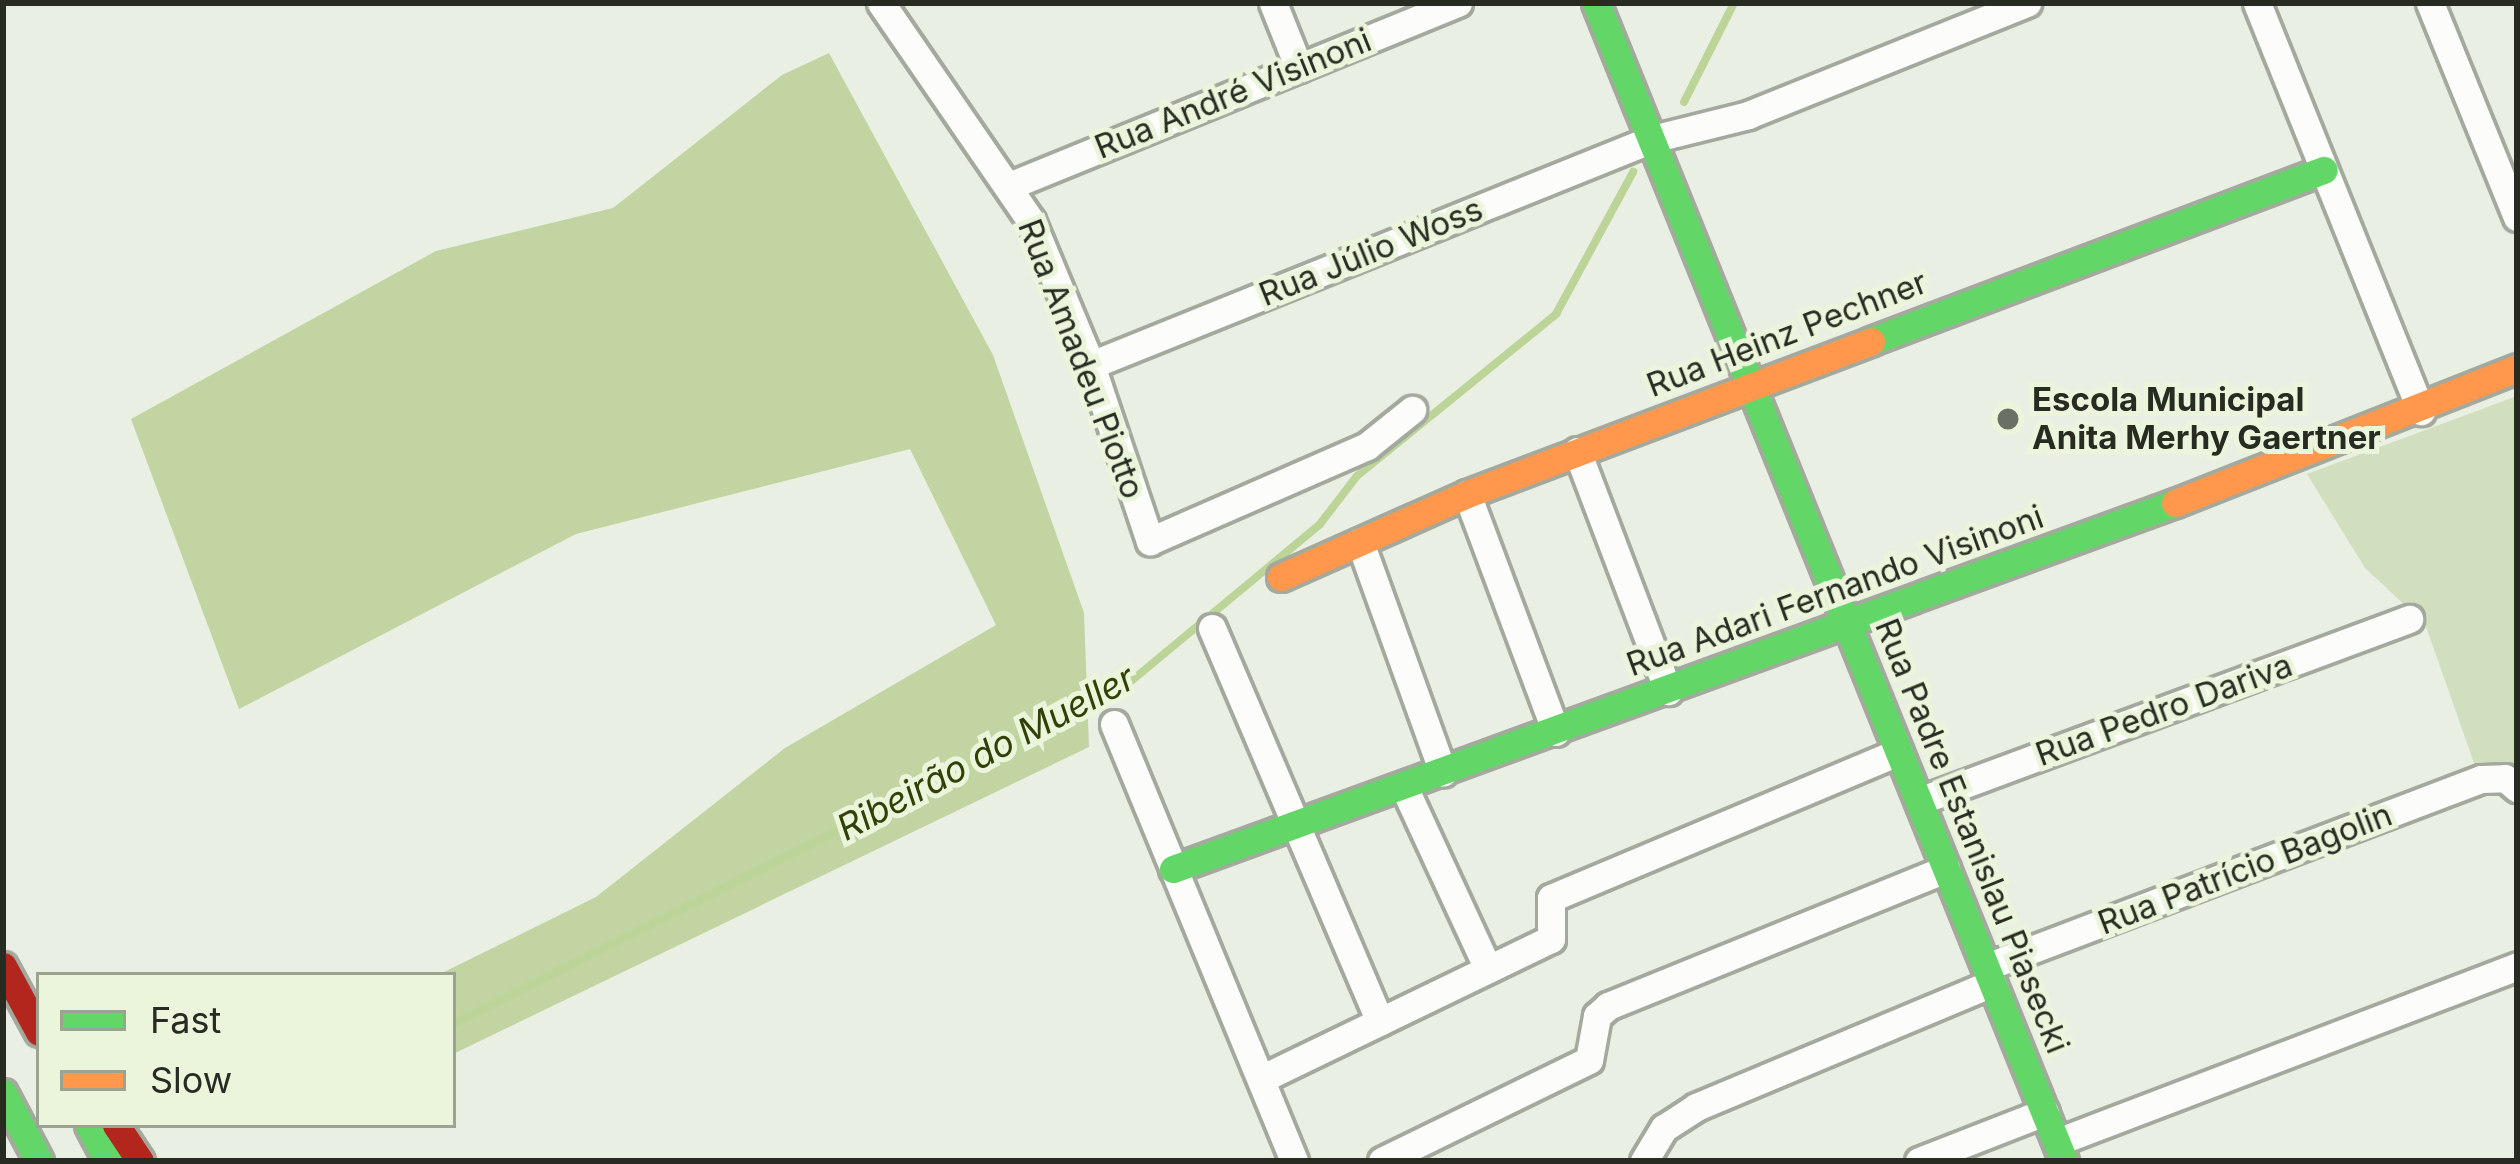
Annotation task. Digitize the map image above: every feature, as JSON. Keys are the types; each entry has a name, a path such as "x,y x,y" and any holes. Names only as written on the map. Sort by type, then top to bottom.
{"main road":[{"name":"Rua Padre Estanislau Piasecki","path":"1597,3 2061,1152"},
{"name":"Rua Heinz Pechner","path":"1281,578 1467,494 2324,170"},
{"name":"Rua Adari Fernando Visinoni","path":"1173,869 1297,820 1404,787 1848,626 2421,411 2517,368"},
{"path":"3,962 36,1008"},
{"path":"3,962 36,1026"},
{"path":"3,1094 39,1161"},
{"path":"91,1128 109,1161"},
{"path":"118,1128 140,1161"}],"street":[{"name":"Rua Amadeu Piotto","path":"881,3 1009,186 1090,365 1150,541 1366,446 1412,410"},
{"path":"1273,3 1299,68"},
{"name":"Rua André Visinoni","path":"1009,186 1458,3"},
{"name":"Rua Júlio Woss","path":"1090,365 1652,140 1764,109 2027,3"},
{"path":"2257,3 2421,411"},
{"path":"2430,3 2517,217"},
{"path":"1577,451 1668,691"},
{"path":"1467,494 1556,731"},
{"path":"1360,542 1443,773"},
{"name":"Rua Pedro Dariva","path":"1919,802 2409,619"},
{"path":"1212,628 1380,1022"},
{"path":"1114,724 1294,1161"},
{"path":"1261,1079 1550,939 1551,898 1899,752"},
{"name":"Rua Patrício Bagolin","path":"1644,1161 1664,1128 1696,1107 1989,975 2481,779 2511,783"},
{"path":"1404,787 1488,969"},
{"path":"1382,1161 1589,1060 1597,1016 1608,1006 1946,869"},
{"path":"2061,1152 2517,966"},
{"path":"1919,1161 2044,1112"}],"green space":[{"path":"829,53 993,355 1084,613 1089,747 456,1053 456,972 444,972 596,897 785,748 996,625 910,449 576,534 239,709 131,419 436,251 613,208 782,75"},
{"path":"2517,396 2517,765 2474,763 2425,624 2365,568 2307,474"}],"waterway":[{"name":"Ribeirão do Mueller","path":"1684,102 1734,3"},
{"name":"Ribeirão do Mueller","path":"456,1022 1124,687 1320,524 1357,476 1556,314 1633,172"}],"traffic: fast":[{"path":"1596,3 2064,1161"},
{"path":"1871,341 2324,170"},
{"path":"1173,869 2175,503"},
{"path":"3,1093 39,1161"},
{"path":"91,1128 108,1161"}],"traffic: slow":[{"path":"1281,577 1467,494 1871,341"},
{"path":"2175,503 2517,368"}],"traffic: jam":[{"path":"3,966 36,1026"},
{"path":"118,1128 140,1161"}],"place":[{"name":"Escola Municipal Anita Merhy Gaertner","path":"2008,419"}]}
